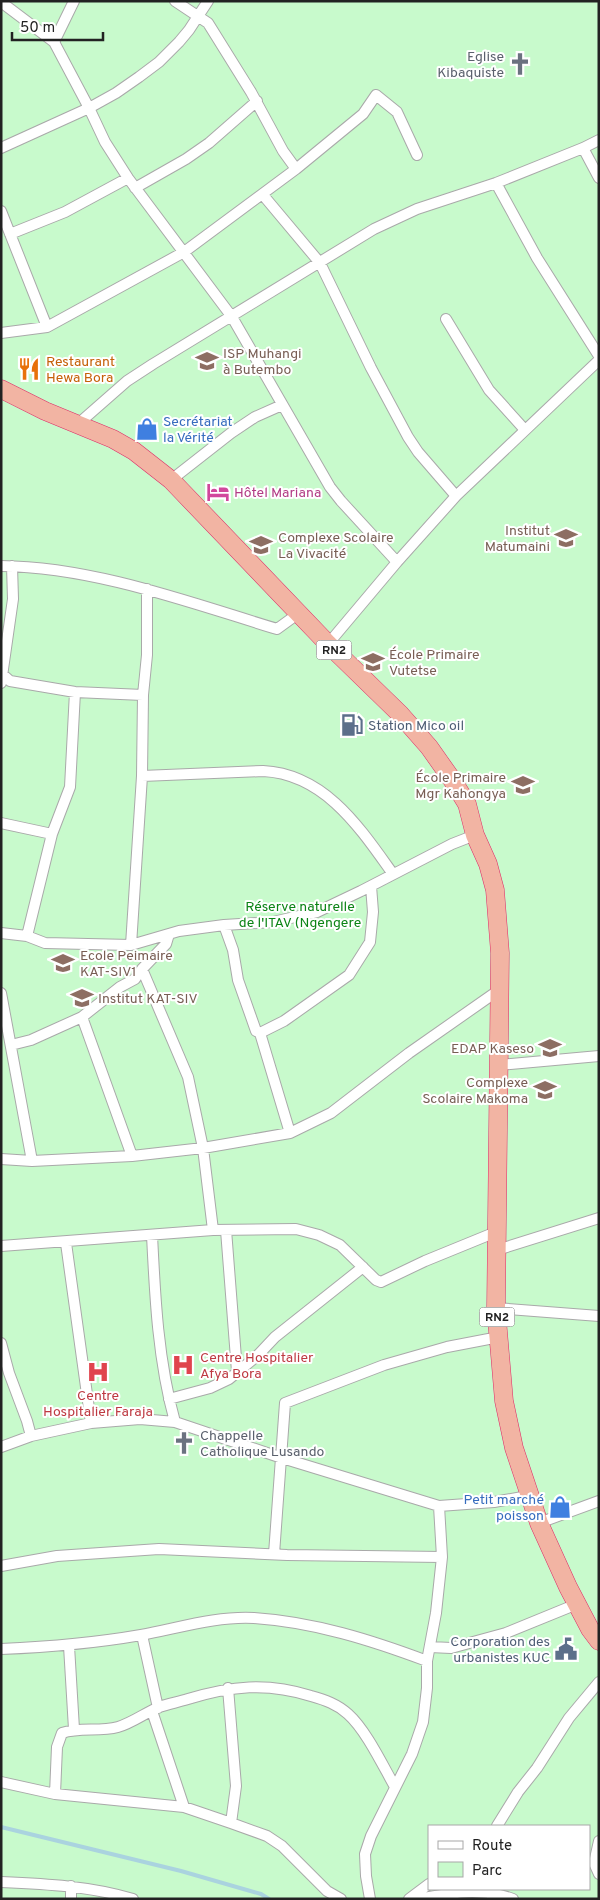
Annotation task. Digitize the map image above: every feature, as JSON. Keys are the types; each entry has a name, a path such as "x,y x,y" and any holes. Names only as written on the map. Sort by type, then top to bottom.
{"highway":[{"name":"RN2","path":"1,389 45,411 113,439 134,451 171,480 328,644 400,714 429,747 453,780 467,804 474,834 488,864 495,890 500,952 496,1308 504,1401 514,1448 528,1496 577,1604 590,1629 599,1641"}],"street":[{"path":"54,42 74,1"},
{"path":"175,1 208,23 257,101 283,151 296,169"},
{"path":"1,148 89,108 116,93 159,62 189,30 208,1"},
{"path":"1,2 54,42 105,142 135,188 232,317 330,487 397,562"},
{"path":"1,333 46,327 184,252 296,169 363,114 376,96 397,112 417,155"},
{"path":"135,188 186,159 222,132 257,101"},
{"path":"78,424 127,381 374,229 417,209 496,183 599,140"},
{"path":"583,148 599,178"},
{"path":"10,234 65,212 128,178"},
{"path":"496,183 537,258 599,356"},
{"path":"263,195 320,263 371,368 408,438 456,496"},
{"path":"1,210 46,327"},
{"path":"446,319 490,390 525,430"},
{"path":"328,644 456,496 599,360"},
{"path":"171,480 231,433 255,417 282,405"},
{"path":"143,695 75,692 10,681 2,677 13,599 7,566 69,573 147,589 277,629 299,613"},
{"path":"131,945 142,776 143,695 147,655 147,589"},
{"path":"27,936 52,834 70,787 75,692"},
{"path":"142,776 263,771 293,776 308,783 342,809 362,830 393,874"},
{"path":"1,823 52,834"},
{"path":"1,933 27,936 45,942 131,945 169,934 224,925 273,922 317,912 474,834"},
{"path":"260,1033 284,1021 349,976 370,942 373,912 371,886"},
{"path":"224,925 233,950 238,980 256,1031 260,1033 290,1133"},
{"path":"11,1045 31,1040 82,1017 120,987 135,979 166,944 169,934"},
{"path":"142,970 188,1077 204,1148 213,1230"},
{"path":"1,1159 32,1161 132,1156 204,1148 290,1133 331,1113 409,1053 499,990"},
{"path":"1,993 32,1161"},
{"path":"82,1017 132,1156"},
{"path":"499,1065 599,1056"},
{"path":"497,1250 599,1218"},
{"path":"1,1246 66,1243 213,1230 296,1229 319,1235 340,1245 376,1280 381,1282 496,1232"},
{"path":"226,1230 237,1371"},
{"path":"152,1235 158,1333 169,1399 175,1422"},
{"path":"66,1243 91,1423"},
{"path":"169,1399 210,1388 229,1379 257,1356 275,1337 363,1267"},
{"path":"496,1308 599,1316"},
{"path":"274,1554 285,1403 384,1366 447,1347 499,1337"},
{"path":"1,1343 9,1374 28,1421 31,1436"},
{"path":"1,1448 31,1436 91,1423 140,1419 175,1422 282,1458 439,1506 494,1502 528,1496"},
{"path":"539,1523 599,1501"},
{"path":"370,1899 365,1854 371,1836 412,1754 423,1722 427,1688 427,1661 436,1613 442,1557 439,1506"},
{"path":"1,1566 57,1556 159,1549 274,1554 442,1557"},
{"path":"430,1647 451,1648 506,1633 577,1604"},
{"path":"1,1650 69,1646 220,1619 253,1618 291,1622 332,1630 383,1644 427,1661"},
{"path":"142,1634 155,1710 184,1807"},
{"path":"69,1646 74,1729"},
{"path":"498,1825 569,1718 599,1682"},
{"path":"55,1794 57,1747 62,1733 74,1729 97,1730 119,1726 155,1710 228,1688 266,1687 292,1690 326,1700 338,1706 350,1716 365,1737 395,1787"},
{"path":"228,1688 236,1786 231,1823"},
{"path":"1,1782 55,1794 184,1807 231,1823 267,1836 282,1846 327,1891 341,1899"},
{"path":"599,1841 594,1863 599,1874"},
{"path":"1,1882 71,1886 99,1890 133,1899"},
{"path":"409,1899 428,1885"},
{"path":"71,1886 71,1899"},
{"path":"418,1899 472,1891 493,1893 513,1899"}],"green space":[{"name":"Réserve naturelle de l'ITAV (Ngengere","path":"1,1 599,1 599,1899 1,1899"}],"waterway":[{"path":"1,1827 181,1871 261,1894 269,1899"}],"place":[{"name":"Eglise Kibaquiste","path":"520,64"},
{"name":"ISP Muhangi à Butembo","path":"207,361"},
{"name":"Restaurant Hewa Bora","path":"29,369"},
{"name":"Secrétariat la Vérité","path":"147,429"},
{"name":"Hôtel Mariana","path":"218,492"},
{"name":"Institut Matumaini","path":"566,538"},
{"name":"Complexe Scolaire La Vivacité","path":"261,545"},
{"name":"École Primaire Vutetse","path":"373,662"},
{"name":"Station Mico oil","path":"352,725"},
{"name":"École Primaire Mgr Kahongya","path":"523,785"},
{"name":"Ecole Peimaire KAT-SIV1","path":"63,963"},
{"name":"Institut KAT-SIV","path":"82,998"},
{"name":"EDAP Kaseso","path":"550,1048"},
{"name":"Complexe Scolaire Makoma","path":"545,1090"},
{"name":"Centre Hospitalier Afya Bora","path":"183,1365"},
{"name":"Centre Hospitalier Faraja","path":"98,1372"},
{"name":"Chappelle Catholique Lusando","path":"184,1443"},
{"name":"Petit marché poisson","path":"560,1507"},
{"name":"Corporation des urbanistes KUC","path":"566,1649"}]}
